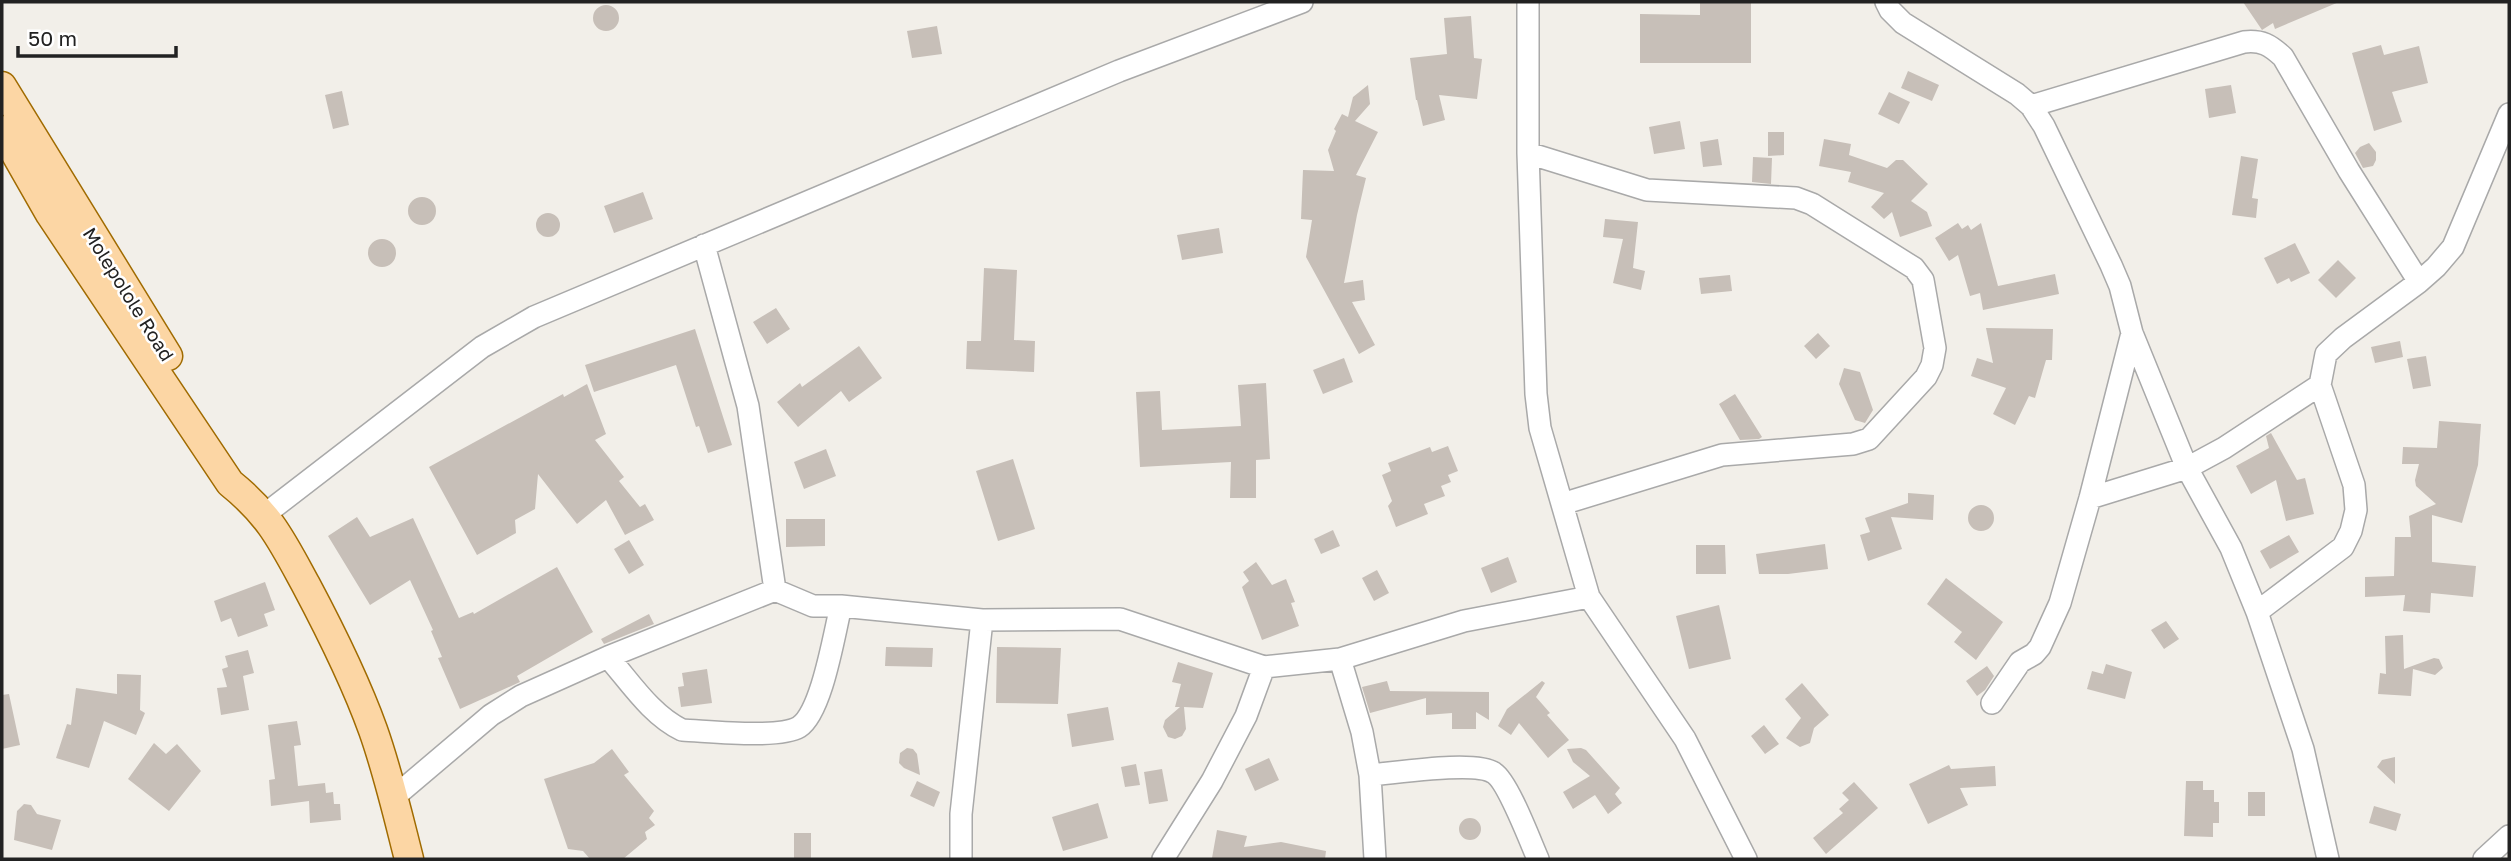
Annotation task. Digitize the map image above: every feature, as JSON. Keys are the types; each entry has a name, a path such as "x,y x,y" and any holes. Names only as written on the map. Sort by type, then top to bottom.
{"main road":[{"name":"Molepolole Road","path":"2,86 175,369 246,475 259,509"},
{"name":"Molepolole Road","path":"2,130 50,214 230,483 259,509 274,527 351,674 373,731 409,859"}],"street":[{"path":"259,509 482,347 534,317 1275,7 1302,2"},
{"path":"1528,2 1528,153 1535,394 1540,428 1589,597 1685,738 1746,859"},
{"path":"1886,2 1903,23 2017,94 2031,106 2044,125 2120,286 2132,333 2187,467 2231,548 2258,612 2303,749 2328,859"},
{"path":"2031,106 2244,42 2260,41 2283,57 2349,171 2419,282"},
{"path":"2258,612 2343,547 2351,531 2356,510 2354,485 2320,385 2326,354 2343,338 2419,282 2453,247 2509,114"},
{"path":"1528,153 1647,190 1796,198 1812,204 1914,268 1923,280 1935,348 1932,365 1926,377 1868,439 1853,444 1722,455 1562,505"},
{"path":"704,245 748,406 775,590"},
{"path":"1993,703 2020,662 2034,654 2048,634 2060,603 2132,333"},
{"path":"2090,498 2187,467 2224,448 2320,385"},
{"path":"393,798 491,715 521,696 608,657 775,590 813,606 841,606 982,620 1120,619 1264,667 1340,659 1464,621 1589,597"},
{"path":"608,657 657,713 669,724 682,730 780,733 799,727 810,717 818,699 841,606"},
{"path":"961,859 961,814 982,620"},
{"path":"1340,659 1362,732 1370,775 1375,859"},
{"path":"1163,859 1212,781 1246,716 1264,667"},
{"path":"1370,775 1459,767 1481,768 1495,773 1504,785 1538,859"},
{"path":"2484,859 2509,836"}],"building":[{"path":"1700,2 1751,2 1751,63 1640,63 1640,14 1700,15"},
{"path":"2243,2 2339,2 2275,29 2273,23 2262,30"},
{"path":"606,5 615,9 619,18 615,27 606,31 597,27 593,18 597,9"},
{"path":"1471,16 1474,58 1482,59 1477,99 1439,95 1445,120 1423,126 1410,58 1447,54 1444,18"},
{"path":"937,26 942,54 912,58 907,31"},
{"path":"2381,45 2384,55 2419,46 2428,83 2392,92 2402,122 2374,131 2352,53"},
{"path":"1908,71 1939,85 1932,101 1901,88"},
{"path":"1368,85 1370,104 1355,121 1378,132 1356,175 1366,178 1344,283 1363,280 1365,300 1352,302 1375,345 1359,354 1306,257 1312,220 1301,219 1303,170 1334,171 1328,150 1336,131 1334,129 1342,114 1348,117 1353,97"},
{"path":"2231,85 2236,113 2209,118 2205,89"},
{"path":"342,91 349,125 333,129 325,95"},
{"path":"1889,92 1910,102 1899,124 1878,114"},
{"path":"1680,121 1685,149 1654,154 1649,127"},
{"path":"1768,132 1784,132 1784,155 1768,156"},
{"path":"1718,139 1722,165 1703,167 1700,142"},
{"path":"1824,139 1851,144 1849,155 1887,168 1896,160 1903,160 1928,184 1911,201 1927,212 1932,226 1900,237 1892,212 1884,219 1871,207 1884,193 1848,182 1851,172 1819,166"},
{"path":"2369,143 2376,152 2376,160 2373,166 2363,168 2355,153"},
{"path":"2241,156 2258,159 2252,198 2258,199 2256,218 2232,215"},
{"path":"1753,157 1772,158 1771,184 1752,182"},
{"path":"643,192 653,219 614,233 604,206"},
{"path":"422,197 432,201 436,211 432,221 422,225 412,221 408,211 412,201"},
{"path":"548,213 557,216 560,225 557,234 548,237 539,234 536,225 539,216"},
{"path":"1605,219 1638,222 1633,268 1645,271 1641,290 1613,283 1623,239 1603,237"},
{"path":"1958,223 1962,229 1968,225 1971,230 1981,223 1998,286 2055,274 2059,294 1983,310 1980,293 1970,296 1958,255 1949,261 1935,238"},
{"path":"1219,228 1223,253 1182,260 1177,235"},
{"path":"382,239 392,243 396,253 392,263 382,267 372,263 368,253 372,243"},
{"path":"2295,243 2310,273 2291,282 2289,278 2277,284 2264,258"},
{"path":"2338,260 2356,278 2336,298 2318,280"},
{"path":"984,268 1017,270 1014,340 1035,341 1034,372 966,369 967,341 981,341"},
{"path":"1730,275 1732,291 1701,294 1699,278"},
{"path":"776,308 790,329 767,344 753,322"},
{"path":"1986,328 2053,329 2052,360 2046,360 2035,398 2029,396 2015,425 1993,414 2006,388 1971,376 1977,358 1993,363"},
{"path":"695,329 732,445 708,453 699,426 696,427 676,365 594,392 585,365"},
{"path":"1818,333 1830,346 1816,359 1804,346"},
{"path":"2400,341 2403,357 2375,363 2371,347"},
{"path":"859,346 882,378 849,402 841,391 798,427 777,402 800,383 802,387"},
{"path":"2426,356 2431,386 2413,389 2407,359"},
{"path":"1344,358 1353,382 1323,394 1313,370"},
{"path":"1844,368 1860,372 1873,410 1865,423 1855,420 1839,384"},
{"path":"1266,383 1270,459 1256,460 1256,498 1230,498 1231,462 1140,467 1136,392 1160,391 1162,430 1241,426 1238,385"},
{"path":"587,384 606,434 595,440 624,477 619,481 640,507 645,504 654,520 625,535 606,500 577,524 538,474 535,509 515,520 516,533 477,555 429,467 563,394 564,397"},
{"path":"1735,394 1762,437 1759,439 1740,440 1719,404"},
{"path":"2439,421 2481,424 2478,465 2462,523 2432,515 2432,562 2476,566 2473,597 2431,593 2430,613 2403,611 2405,595 2365,597 2365,577 2394,576 2395,537 2411,537 2409,516 2436,504 2416,486 2419,464 2402,464 2403,447 2437,448"},
{"path":"2271,433 2297,480 2305,478 2314,514 2286,521 2276,480 2251,494 2236,466 2269,448 2266,436"},
{"path":"1448,446 1458,471 1448,475 1451,482 1441,486 1445,496 1424,504 1428,514 1396,527 1388,506 1392,501 1382,475 1391,471 1388,463 1430,447 1432,452"},
{"path":"826,449 836,476 804,489 794,462"},
{"path":"1013,459 1035,529 998,541 976,471"},
{"path":"1908,493 1934,495 1933,520 1891,517 1902,549 1868,561 1860,535 1870,532 1865,518 1908,503"},
{"path":"1981,505 1990,509 1994,518 1990,527 1981,531 1972,527 1968,518 1972,509"},
{"path":"357,517 370,537 413,518 459,618 473,612 474,614 557,567 593,632 517,676 520,682 460,709 438,658 442,657 431,631 433,630 410,580 370,605 328,536"},
{"path":"786,519 825,519 825,546 786,547"},
{"path":"1333,530 1340,546 1321,554 1314,539"},
{"path":"2289,535 2299,552 2270,569 2260,551"},
{"path":"629,540 644,565 629,574 614,549"},
{"path":"1825,544 1828,569 1759,574 1756,554"},
{"path":"1696,545 1725,545 1726,574 1696,574"},
{"path":"1508,557 1517,582 1491,593 1481,568"},
{"path":"1256,562 1272,585 1286,579 1295,602 1291,603 1299,626 1262,640 1242,587 1249,581 1243,572"},
{"path":"1377,570 1389,593 1374,601 1362,578"},
{"path":"1946,578 2003,622 1976,660 1954,642 1962,632 1927,604"},
{"path":"265,582 275,610 264,614 268,626 238,637 231,618 221,622 214,601"},
{"path":"1719,605 1731,659 1689,669 1676,616"},
{"path":"649,614 654,624 604,644 601,639"},
{"path":"2166,621 2179,639 2164,649 2151,630"},
{"path":"2403,635 2404,669 2434,658 2439,659 2443,668 2435,675 2413,669 2411,696 2378,694 2380,673 2386,674 2385,636"},
{"path":"886,647 933,648 932,667 885,666"},
{"path":"997,647 1061,648 1058,704 996,703"},
{"path":"248,650 254,673 243,676 249,710 221,715 217,688 227,687 222,669 228,667 225,656"},
{"path":"1178,662 1213,673 1203,708 1184,707 1186,729 1182,736 1175,739 1168,737 1163,727 1165,720 1180,707 1175,707 1181,684 1172,682"},
{"path":"2106,664 2132,672 2125,699 2087,689 2092,671 2103,674"},
{"path":"1987,666 1994,676 1985,690 1977,696 1966,681"},
{"path":"707,669 712,703 681,707 678,687 684,686 682,673"},
{"path":"117,674 141,675 140,710 145,713 136,735 104,721 89,768 56,758 67,724 71,725 76,688 117,694"},
{"path":"1387,681 1390,691 1489,692 1489,720 1476,712 1476,729 1452,729 1452,713 1426,715 1426,698 1370,713 1362,687"},
{"path":"1542,681 1545,683 1536,697 1550,713 1547,715 1569,740 1548,758 1519,723 1511,735 1498,726 1507,709"},
{"path":"1802,683 1829,715 1814,728 1810,743 1800,747 1786,738 1801,718 1785,699"},
{"path":"9,694 20,745 2,749 2,695"},
{"path":"1108,707 1114,740 1072,747 1067,714"},
{"path":"297,721 301,745 294,746 298,786 325,783 326,793 333,792 334,804 340,804 341,820 310,823 309,801 271,806 269,780 275,779 268,725"},
{"path":"1764,725 1779,744 1765,754 1751,736"},
{"path":"154,743 166,754 177,744 201,771 169,811 128,779"},
{"path":"907,748 913,749 917,754 920,775 899,763 900,753"},
{"path":"612,749 629,772 624,775 654,811 649,818 655,825 645,832 647,839 623,859 590,859 583,851 568,849 544,779 594,763"},
{"path":"1567,749 1586,750 1620,788 1615,794 1622,803 1608,814 1595,795 1573,809 1563,792 1590,776 1573,762"},
{"path":"2395,757 2395,784 2377,767 2382,760"},
{"path":"1269,758 1279,780 1255,791 1245,769"},
{"path":"1136,764 1140,785 1125,787 1121,767"},
{"path":"1949,765 1951,769 1995,766 1996,786 1960,788 1968,805 1928,824 1909,784"},
{"path":"1162,769 1168,801 1149,804 1144,772"},
{"path":"917,781 940,792 934,807 910,796"},
{"path":"2186,781 2203,781 2203,790 2214,790 2214,802 2219,802 2219,823 2213,823 2213,837 2184,836"},
{"path":"1854,782 1878,808 1826,854 1813,838 1843,813 1839,809 1849,800 1842,793"},
{"path":"2248,792 2265,792 2265,816 2248,816"},
{"path":"1098,803 1108,838 1063,851 1052,817"},
{"path":"24,804 31,805 37,814 61,820 52,850 14,840 17,811"},
{"path":"2374,806 2401,814 2396,831 2369,823"},
{"path":"1470,818 1478,821 1481,829 1478,837 1470,840 1462,837 1459,829 1462,821"},
{"path":"1217,830 1247,836 1244,847 1281,842 1326,851 1325,859 1212,858"},
{"path":"794,833 811,833 811,859 794,859"}]}
